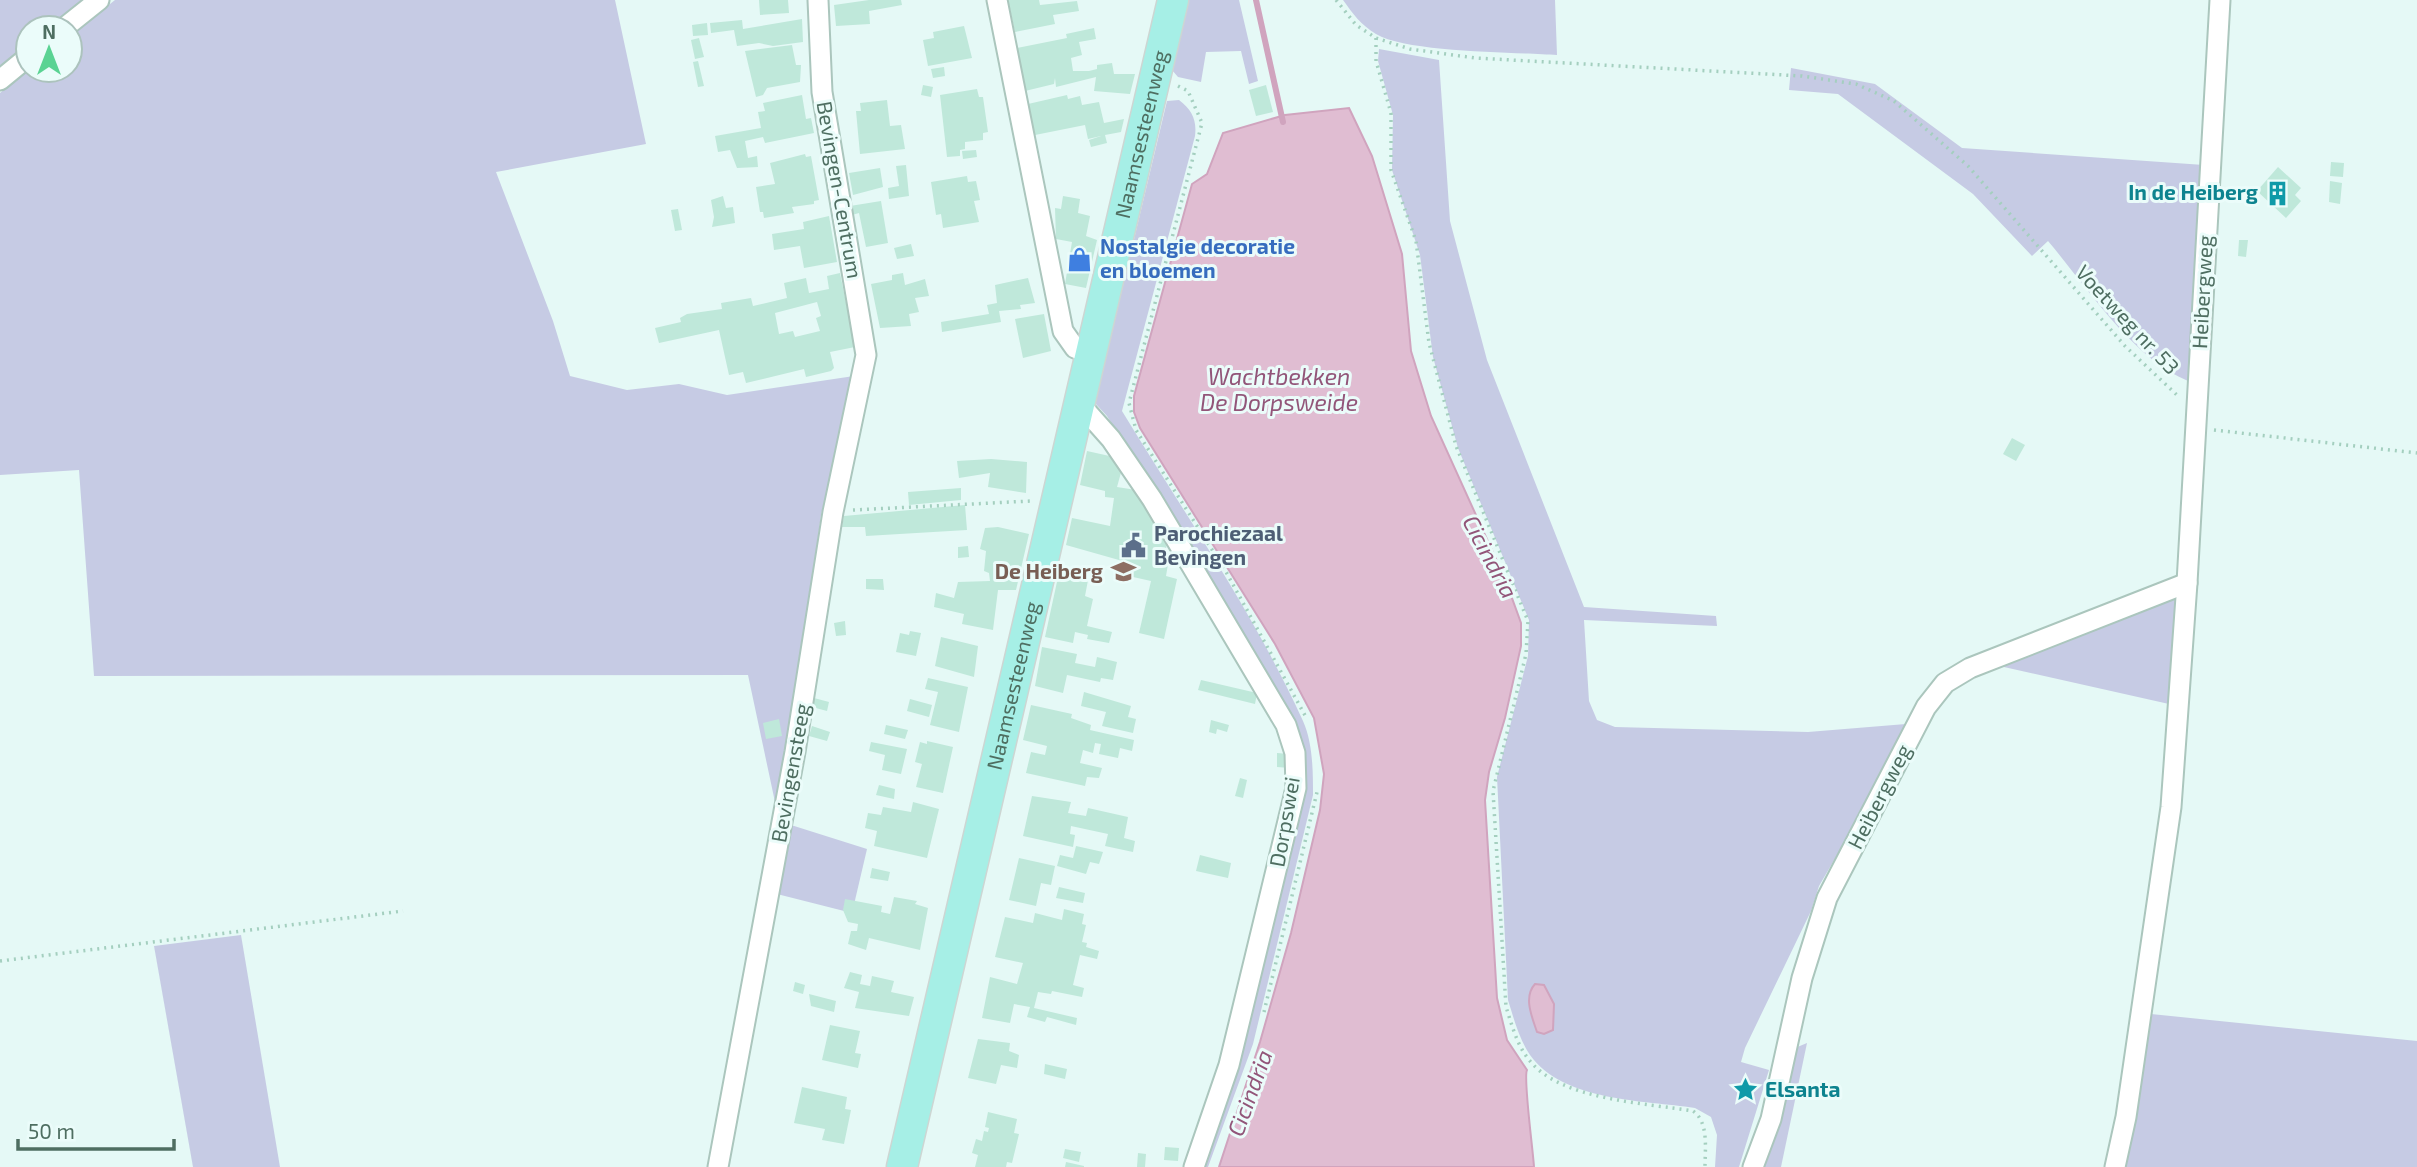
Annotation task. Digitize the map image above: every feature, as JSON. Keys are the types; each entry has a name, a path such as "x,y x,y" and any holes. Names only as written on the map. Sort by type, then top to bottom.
{"main road":[{"name":"Naamsesteenweg","path":"902,1167 1172,0"}],"street":[{"path":"82,14 99,0"},
{"name":"Bevingen-Centrum","path":"818,0 822,92 866,339 863,379"},
{"path":"997,0 1063,331 1075,348 1091,354"},
{"name":"Heibergweg","path":"2115,1167 2133,1077 2171,807 2188,583 2220,0"},
{"path":"0,80 14,68"},
{"name":"Bevingensteeg","path":"718,1167 795,751 833,512 863,379"},
{"name":"Dorpswei","path":"1079,403 1111,439 1152,499 1286,725 1295,753 1296,788 1263,930 1229,1065 1194,1167"},
{"name":"Heibergweg","path":"1753,1167 1771,1119 1802,978 1827,898 1926,707 1945,683 1970,668 2188,583"}],"path":[{"path":"1336,0 1356,25 1376,38 1376,61 1391,113 1391,170 1416,241 1429,343 1456,446 1528,621 1526,654 1493,791 1506,1007 1516,1037 1529,1061 1545,1075 1562,1084 1604,1097 1693,1111 1699,1115 1703,1122 1705,1167"},
{"name":"Voetweg nr. 53","path":"1376,38 1410,49 1475,58 1802,76 1856,84 1895,101 1968,166 2125,346 2213,430 2417,453"},
{"path":"833,512 1057,501"},
{"path":"0,961 403,911"}],"shaded area":[{"path":"0,0 87,0 70,14 14,14 14,61 0,73"},
{"path":"115,0 615,0 646,144 496,172 553,321 570,376 627,390 679,384 727,395 854,376 821,515 799,673 775,802 748,675 94,676 79,470 0,475 0,93 14,82 14,84 84,84 84,25"},
{"path":"1189,0 1239,0 1258,81 1249,84 1241,51 1206,52 1201,82 1178,77 1172,70"},
{"path":"1343,0 1555,0 1557,55 1437,48 1391,40 1366,27"},
{"path":"1379,49 1439,60 1450,221 1487,360 1584,607 1716,616 1717,626 1584,620 1589,701 1597,720 1615,727 1808,732 1906,724 1872,795 1819,886 1811,911 1745,1048 1741,1062 1769,1070 1739,1167 1715,1167 1717,1135 1711,1117 1695,1108 1606,1096 1563,1082 1545,1070 1530,1055 1515,1022 1508,1000 1497,777 1528,656 1529,620 1458,448 1433,357 1420,255 1392,170 1393,115 1378,61"},
{"path":"1791,68 1875,84 1962,148 2204,165 2188,381 2148,356 2129,339 2048,241 2032,256 1973,194 1838,94 1789,90"},
{"path":"1179,100 1193,116 1195,136 1122,411 1241,602 1284,681 1306,730 1311,748 1313,777 1313,795 1253,1044 1208,1167 1196,1167 1302,766 1210,581 1107,416 1095,403 1167,101"},
{"path":"2173,597 2177,598 2169,704 1995,665 2125,619"},
{"path":"791,825 867,849 852,913 777,894"},
{"path":"241,935 280,1167 193,1167 154,946"},
{"path":"2151,1014 2417,1041 2417,1167 2125,1167"},
{"path":"1807,1043 1781,1167 1756,1167 1795,1048"}],"water":[{"name":"Wachtbekken De Dorpsweide","path":"1349,108 1372,156 1402,254 1411,351 1431,416 1505,579 1521,623 1521,646 1505,718 1489,772 1485,800 1497,998 1507,1040 1527,1070 1534,1167 1219,1167 1260,1042 1291,933 1320,810 1324,774 1314,718 1275,644 1140,428 1134,412 1134,396 1192,184 1207,174 1223,133 1285,115"},
{"path":"1535,984 1544,985 1554,1004 1553,1030 1544,1034 1537,1032 1530,1007 1531,989"}],"building":[{"path":"759,0 788,0 789,13 760,15"},
{"path":"869,0 901,0 902,5 869,11 870,24 836,26 834,5"},
{"path":"1008,0 1039,0 1040,5 1077,1 1079,11 1053,15 1055,24 1015,32"},
{"path":"802,19 803,42 773,46 759,43 737,46 734,30 711,33 710,23 742,20 743,29"},
{"path":"707,23 708,35 693,36 692,25"},
{"path":"964,26 972,58 928,66 923,40 934,38 933,32"},
{"path":"1094,28 1096,39 1079,42 1082,55 1071,58 1073,71 1089,71 1097,69 1097,65 1112,63 1114,74 1135,74 1130,94 1094,91 1096,77 1056,87 1055,78 1054,84 1025,91 1017,48 1067,38 1066,34"},
{"path":"699,38 704,57 695,59 691,40"},
{"path":"792,45 796,65 801,65 800,82 767,88 763,95 756,97 745,51"},
{"path":"698,61 704,86 698,87 693,62"},
{"path":"944,67 945,76 933,78 931,69"},
{"path":"923,85 933,87 931,97 921,95"},
{"path":"1266,85 1273,112 1256,116 1249,90"},
{"path":"977,89 979,97 983,97 988,132 983,133 983,140 965,142 965,149 960,150 960,156 947,157 940,95"},
{"path":"802,95 806,119 811,118 814,133 765,143 763,137 745,141 748,158 757,156 758,167 737,168 730,150 718,152 715,136 761,128 758,112 765,111 763,103"},
{"path":"1067,95 1068,99 1080,96 1082,105 1099,102 1104,123 1124,119 1121,132 1105,135 1107,143 1091,147 1089,140 1101,136 1088,139 1085,125 1035,135 1028,104"},
{"path":"887,100 890,126 901,125 905,149 860,154 856,111 861,111 860,103"},
{"path":"976,150 977,157 963,159 962,151"},
{"path":"805,154 806,157 811,156 819,200 814,201 814,204 792,207 794,213 764,218 763,212 760,212 756,187 775,184 770,163"},
{"path":"2331,162 2344,163 2343,177 2330,176"},
{"path":"906,165 909,196 889,199 888,188 899,186 896,166"},
{"name":"In de Heiberg","path":"2278,167 2301,188 2295,195 2301,201 2286,218 2257,191"},
{"path":"880,168 883,187 853,195 849,173"},
{"path":"967,176 968,182 976,181 980,200 974,201 979,222 943,228 941,214 936,215 931,182"},
{"path":"2330,181 2342,183 2340,204 2329,202"},
{"path":"723,196 726,208 733,207 735,223 712,227 714,217 711,200"},
{"name":"Nostalgie decoratie en bloemen","path":"1063,196 1080,199 1078,213 1090,216 1086,236 1097,240 1086,288 1065,284 1072,242 1056,239 1055,208 1061,209"},
{"path":"881,201 888,243 866,247 859,213 852,215 850,206"},
{"path":"678,209 682,230 675,231 671,210"},
{"path":"829,216 837,262 804,268 800,246 774,250 772,234 804,229 803,222"},
{"path":"2239,240 2248,240 2246,257 2238,256"},
{"path":"911,244 914,256 897,259 894,248"},
{"path":"840,273 855,347 830,352 834,368 831,371 806,377 804,369 746,383 743,372 729,375 719,330 659,343 655,328 681,322 680,318 687,314 722,309 721,303 751,298 753,306 787,298 784,283 806,278 809,293 829,289 827,276","holes":["817,302 821,316 816,318 820,331 795,337 793,331 779,334 775,313"]},
{"path":"903,273 905,285 925,279 929,296 915,298 919,312 909,314 911,326 880,328 871,284 892,280 892,275"},
{"path":"1028,278 1035,303 1020,305 1021,309 999,311 1001,322 942,332 941,322 989,314 987,305 997,303 995,285"},
{"path":"1044,314 1051,351 1023,358 1015,319"},
{"path":"2012,438 2025,445 2016,461 2003,454"},
{"path":"1087,451 1114,457 1122,469 1117,487 1136,490 1168,539 1163,563 1168,564 1166,576 1177,579 1164,639 1139,633 1151,581 1124,575 1126,562 1066,545 1072,518 1110,526 1114,498 1105,497 1105,491 1080,485"},
{"path":"991,459 1027,462 1026,493 988,487 990,473 959,478 957,461"},
{"path":"961,488 961,500 909,505 908,492"},
{"path":"965,505 967,530 866,536 865,527 842,527 844,516"},
{"path":"998,527 1029,534 1016,590 998,590 993,630 962,624 964,614 934,607 936,593 954,598 958,582 990,581 989,573 984,571 986,551 980,549 985,528"},
{"path":"968,546 969,557 958,558 958,547"},
{"path":"1060,568 1089,575 1085,596 1093,599 1087,626 1112,632 1109,643 1087,639 1088,635 1075,632 1073,643 1045,637"},
{"path":"866,579 883,579 884,590 866,589"},
{"path":"845,621 846,635 836,636 834,623"},
{"path":"910,631 921,633 916,656 896,652 900,633 909,635"},
{"path":"941,637 978,646 974,677 935,666"},
{"path":"1042,647 1077,654 1075,663 1095,667 1097,657 1117,662 1113,680 1101,678 1100,682 1067,675 1063,693 1035,686"},
{"path":"928,678 968,687 959,732 930,725 938,692 925,689"},
{"path":"1201,680 1257,693 1255,704 1198,690"},
{"path":"1084,692 1131,706 1128,717 1136,719 1133,733 1102,726 1106,712 1081,706"},
{"path":"814,698 829,702 827,711 812,707"},
{"path":"910,699 932,705 929,717 907,711"},
{"path":"1031,705 1072,714 1071,718 1091,725 1090,730 1134,740 1132,751 1120,748 1118,758 1099,754 1101,744 1095,743 1093,753 1083,750 1080,763 1102,768 1099,778 1087,777 1085,786 1026,773 1031,752 1045,755 1047,746 1023,740"},
{"path":"779,719 782,736 766,739 763,723"},
{"path":"1211,720 1229,725 1227,732 1217,729 1216,734 1209,732"},
{"path":"886,725 908,730 905,739 884,734"},
{"path":"812,726 830,732 827,741 809,736"},
{"path":"927,741 953,747 943,793 916,787 922,764 915,762 920,742 927,744"},
{"path":"871,742 907,749 901,774 882,770 885,755 869,751"},
{"path":"1277,753 1289,754 1290,768 1277,767"},
{"path":"1240,778 1247,780 1243,798 1235,796"},
{"path":"879,785 895,789 894,799 876,795"},
{"path":"1032,796 1071,802 1068,813 1086,816 1088,808 1128,817 1124,838 1135,841 1133,852 1105,846 1108,834 1071,826 1070,834 1075,835 1073,847 1023,836"},
{"path":"913,802 939,809 927,858 874,846 877,831 865,828 868,813 881,815 883,807 911,812"},
{"path":"1076,846 1103,852 1099,864 1090,862 1086,874 1057,866 1060,855 1073,858"},
{"path":"1200,855 1231,863 1228,878 1196,871"},
{"path":"1019,858 1055,866 1051,885 1041,883 1036,906 1009,900"},
{"path":"872,868 890,872 888,881 870,878"},
{"path":"1059,887 1085,893 1083,903 1056,898"},
{"path":"894,897 917,901 915,904 928,908 920,950 869,938 866,950 848,944 851,931 857,931 858,924 848,922 843,910 845,899 882,906 881,912 890,914"},
{"path":"1064,909 1084,914 1082,924 1086,925 1082,942 1087,943 1086,947 1099,951 1097,959 1080,955 1073,985 1084,988 1082,997 1052,991 1051,994 1038,992 1034,1008 1077,1018 1076,1025 1047,1017 1045,1022 1027,1017 1030,1007 1014,1004 1010,1023 982,1018 990,977 1017,984 1023,963 995,957 1005,917 1033,923 1035,913 1062,920"},
{"path":"850,972 862,975 860,984 870,986 872,976 894,981 891,992 914,997 909,1016 855,1008 859,992 844,988"},
{"path":"795,982 805,985 803,994 793,991"},
{"path":"809,994 836,1001 834,1012 811,1006"},
{"path":"830,1025 860,1031 855,1053 861,1054 858,1068 822,1060"},
{"path":"978,1039 1010,1043 1009,1051 1019,1055 1017,1068 1001,1065 996,1084 968,1078"},
{"path":"1045,1064 1067,1069 1065,1079 1044,1074"},
{"path":"802,1087 847,1097 845,1109 851,1110 844,1144 822,1140 825,1129 794,1123"},
{"path":"988,1112 1017,1119 1014,1133 1019,1134 1012,1163 1007,1162 1006,1167 975,1167 978,1155 972,1153 976,1139 982,1141 984,1131 988,1132 989,1128 985,1127"},
{"path":"1165,1147 1179,1148 1178,1161 1164,1160"},
{"path":"1065,1149 1081,1152 1079,1162 1063,1158"},
{"path":"1138,1153 1146,1154 1145,1167 1137,1167"},
{"path":"1066,1162 1084,1166 1084,1167 1065,1167"}],"waterway":[{"name":"Cicindria","path":"1256,0 1283,122"}],"place":[{"name":"In de Heiberg","path":"2278,193"},
{"name":"Nostalgie decoratie en bloemen","path":"1080,259"},
{"name":"Parochiezaal Bevingen","path":"1134,546"},
{"name":"De Heiberg","path":"1123,572"},
{"name":"Elsanta","path":"1745,1090"}]}
